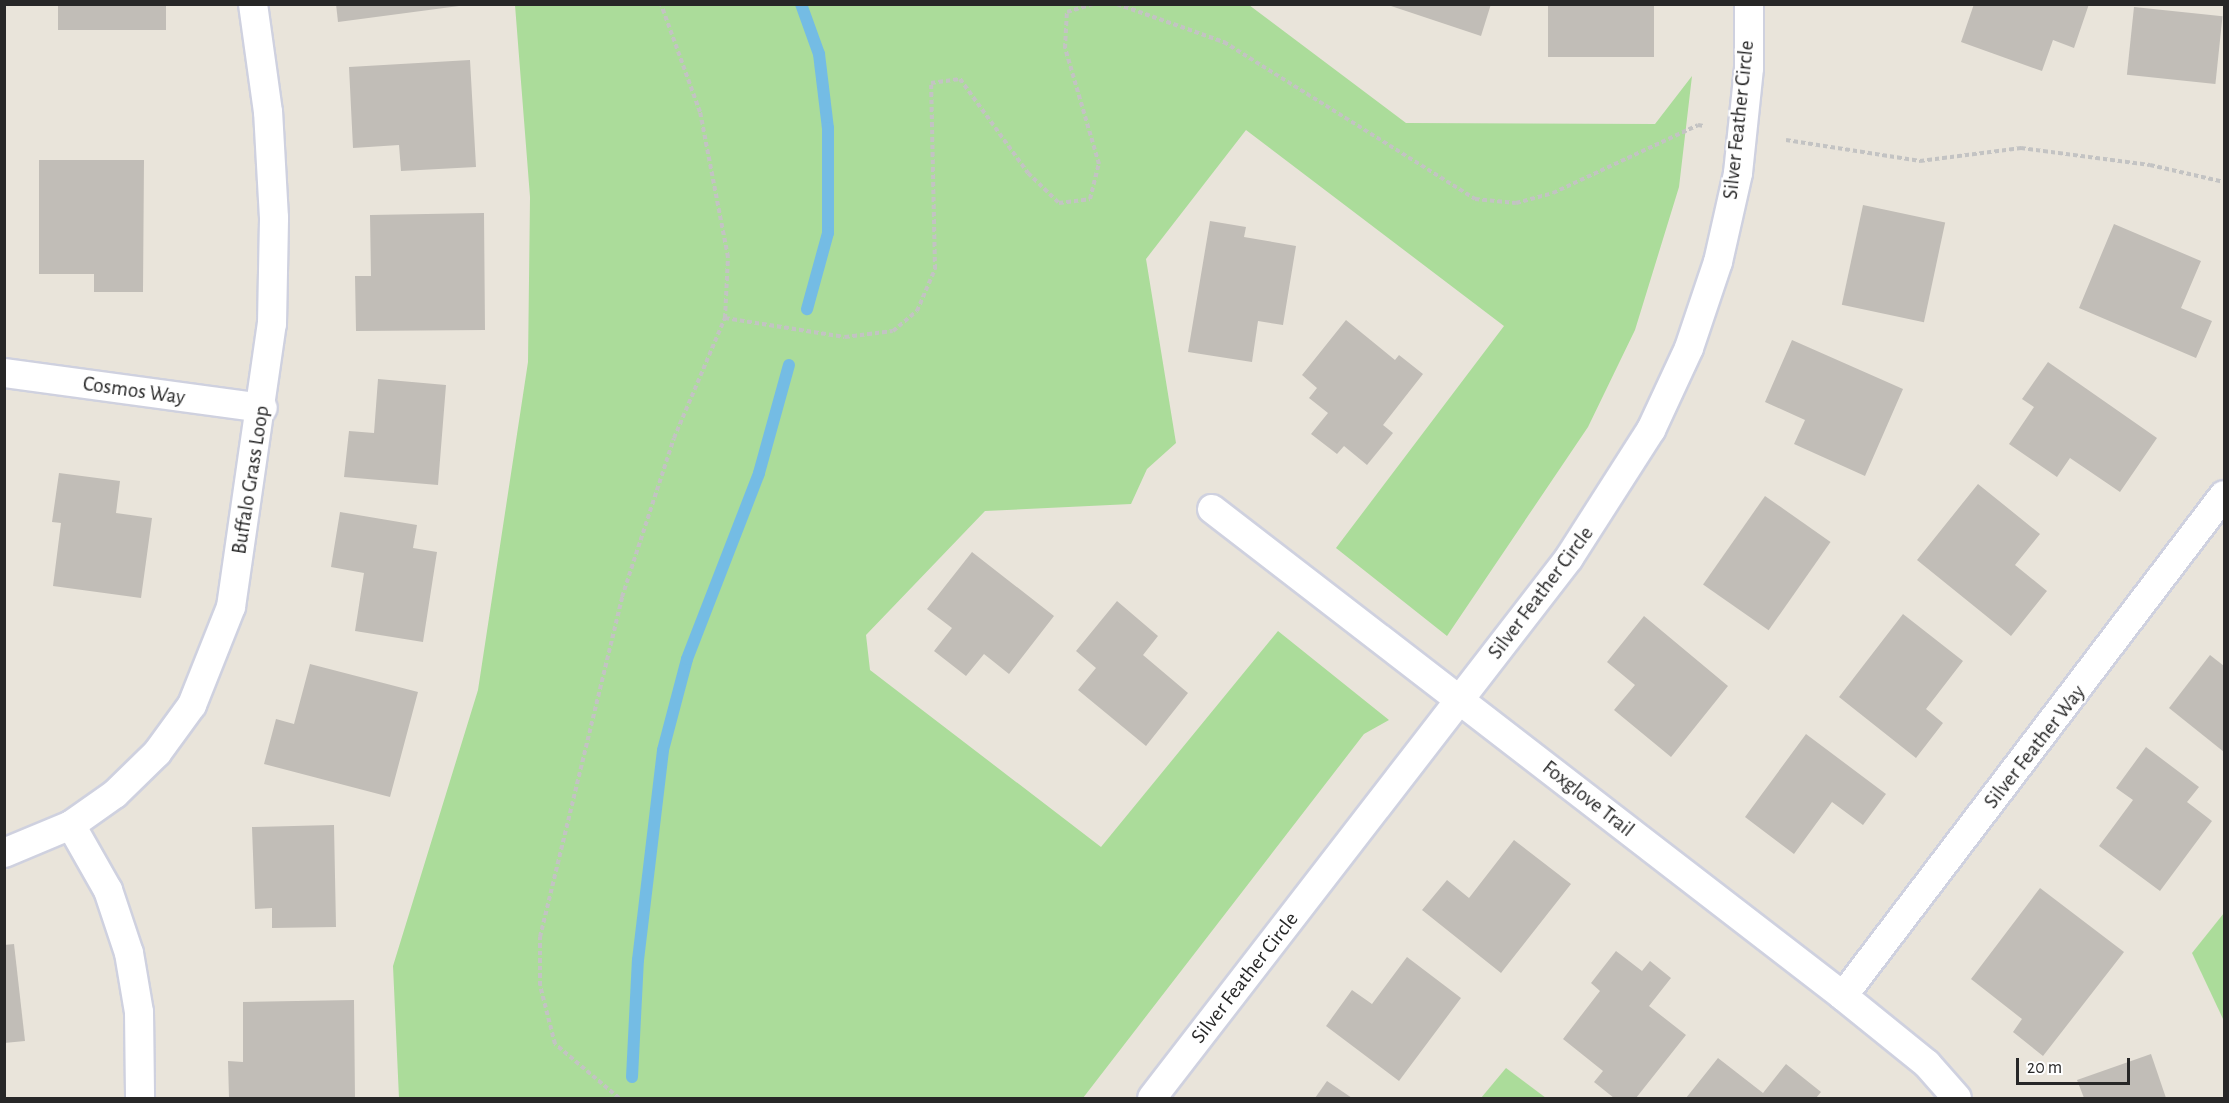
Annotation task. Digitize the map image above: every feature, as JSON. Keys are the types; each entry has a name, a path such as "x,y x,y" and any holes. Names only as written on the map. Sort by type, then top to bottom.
{"street":[{"name":"Buffalo Grass Loop","path":"4,853 71,825 115,794 157,753 192,705 215,658 231,607 263,408 274,218 268,112 253,4"},
{"name":"Silver Feather Circle","path":"1152,1098 1604,508 1651,430 1689,348 1718,262 1738,173 1749,68 1749,4"},
{"name":"Cosmos Way","path":"4,373 263,408"},
{"name":"Silver Feather Way","path":"1842,996 2224,495"},
{"name":"Foxglove Trail","path":"1212,509 1842,996 1926,1064 1957,1098"},
{"path":"71,825 108,890 129,953 139,1012 140,1098"}],"path":[{"path":"620,1098 555,1044 540,985 540,937 621,597 674,438 725,318 728,257 700,112 661,4"},
{"path":"725,318 845,337 892,331 917,311 935,269 931,83 960,79 1028,173 1059,203 1090,199 1099,164 1065,48 1067,12 1093,4"},
{"path":"1118,4 1224,42 1475,199 1516,203 1553,193 1704,126"},
{"path":"1786,140 1920,162 2021,148 2224,182"}],"green space":[{"path":"515,5 1249,5 1406,123 1655,124 1692,76 1679,187 1635,330 1588,427 1447,636 1336,548 1504,326 1246,130 1146,259 1176,443 1147,469 1131,504 985,511 866,635 870,670 1101,847 1278,631 1389,720 1364,734 1083,1098 399,1098 393,966 478,690 528,362 530,197"},
{"path":"2224,913 2224,1021 2192,953"},
{"path":"1506,1068 1546,1098 1481,1098"}],"building":[{"path":"58,4 166,4 166,30 58,30"},
{"path":"336,4 459,4 459,6 338,22"},
{"path":"1385,4 1491,4 1481,36"},
{"path":"1548,4 1654,4 1654,57 1548,57"},
{"path":"1974,4 2089,4 2074,48 2053,40 2042,71 1961,42"},
{"path":"2134,7 2223,16 2215,84 2127,75"},
{"path":"470,60 476,167 401,171 399,145 353,148 349,67"},
{"path":"39,160 144,160 143,292 94,292 94,274 39,274"},
{"path":"1863,205 1945,222 1924,322 1842,305"},
{"path":"484,213 485,330 356,331 355,276 371,276 370,215"},
{"path":"1210,221 1246,227 1244,237 1296,246 1283,325 1258,321 1252,362 1188,352"},
{"path":"2114,224 2201,261 2181,308 2212,321 2196,358 2079,308"},
{"path":"1346,320 1395,360 1399,355 1423,374 1383,425 1393,433 1367,465 1344,446 1337,454 1311,434 1328,413 1309,398 1317,388 1302,375"},
{"path":"1792,340 1903,389 1865,476 1794,444 1805,420 1765,402"},
{"path":"2048,362 2157,438 2120,492 2070,458 2057,477 2009,444 2034,407 2022,399"},
{"path":"378,379 446,385 438,485 344,477 349,431 374,433"},
{"path":"59,473 120,481 116,513 152,518 141,598 53,586 61,523 52,522"},
{"path":"1978,484 2040,534 2015,565 2047,591 2011,636 1917,560"},
{"path":"1765,496 1831,542 1769,630 1703,584"},
{"path":"340,512 417,525 413,548 437,552 423,642 355,631 364,573 331,567"},
{"path":"972,552 1054,616 1009,674 984,654 966,676 934,651 952,628 927,609"},
{"path":"1117,601 1158,636 1143,655 1188,693 1146,746 1078,690 1096,668 1076,651"},
{"path":"1903,614 1963,661 1926,709 1943,723 1916,758 1839,697"},
{"path":"1644,616 1728,686 1671,757 1614,710 1635,685 1607,662"},
{"path":"2210,655 2224,666 2224,752 2169,708"},
{"path":"310,664 418,692 390,797 264,764 276,719 294,724"},
{"path":"1806,734 1886,794 1863,825 1832,802 1794,854 1745,817"},
{"path":"2146,747 2199,787 2187,802 2212,821 2160,891 2099,846 2133,800 2116,788"},
{"path":"334,825 336,927 272,928 272,908 255,909 252,827"},
{"path":"1514,840 1571,884 1501,973 1422,910 1447,880 1469,898"},
{"path":"2040,888 2124,952 2043,1056 2013,1032 2022,1019 1971,979"},
{"path":"14,944 25,1041 4,1043 4,945"},
{"path":"1616,951 1642,971 1650,961 1671,978 1649,1006 1686,1035 1636,1098 1614,1098 1594,1082 1603,1071 1563,1039 1600,991 1591,983"},
{"path":"1407,957 1461,998 1399,1081 1326,1026 1352,990 1372,1004"},
{"path":"354,1000 355,1098 229,1098 228,1061 243,1062 243,1002"},
{"path":"2151,1054 2166,1098 2084,1098 2077,1080"},
{"path":"1718,1058 1763,1093 1786,1064 1821,1092 1816,1098 1686,1098"},
{"path":"1327,1081 1352,1098 1315,1098"}],"waterway":[{"path":"801,4 819,54 828,128 828,233 807,309"},
{"path":"632,1077 638,960 663,750 687,659 759,473 789,365"}]}
